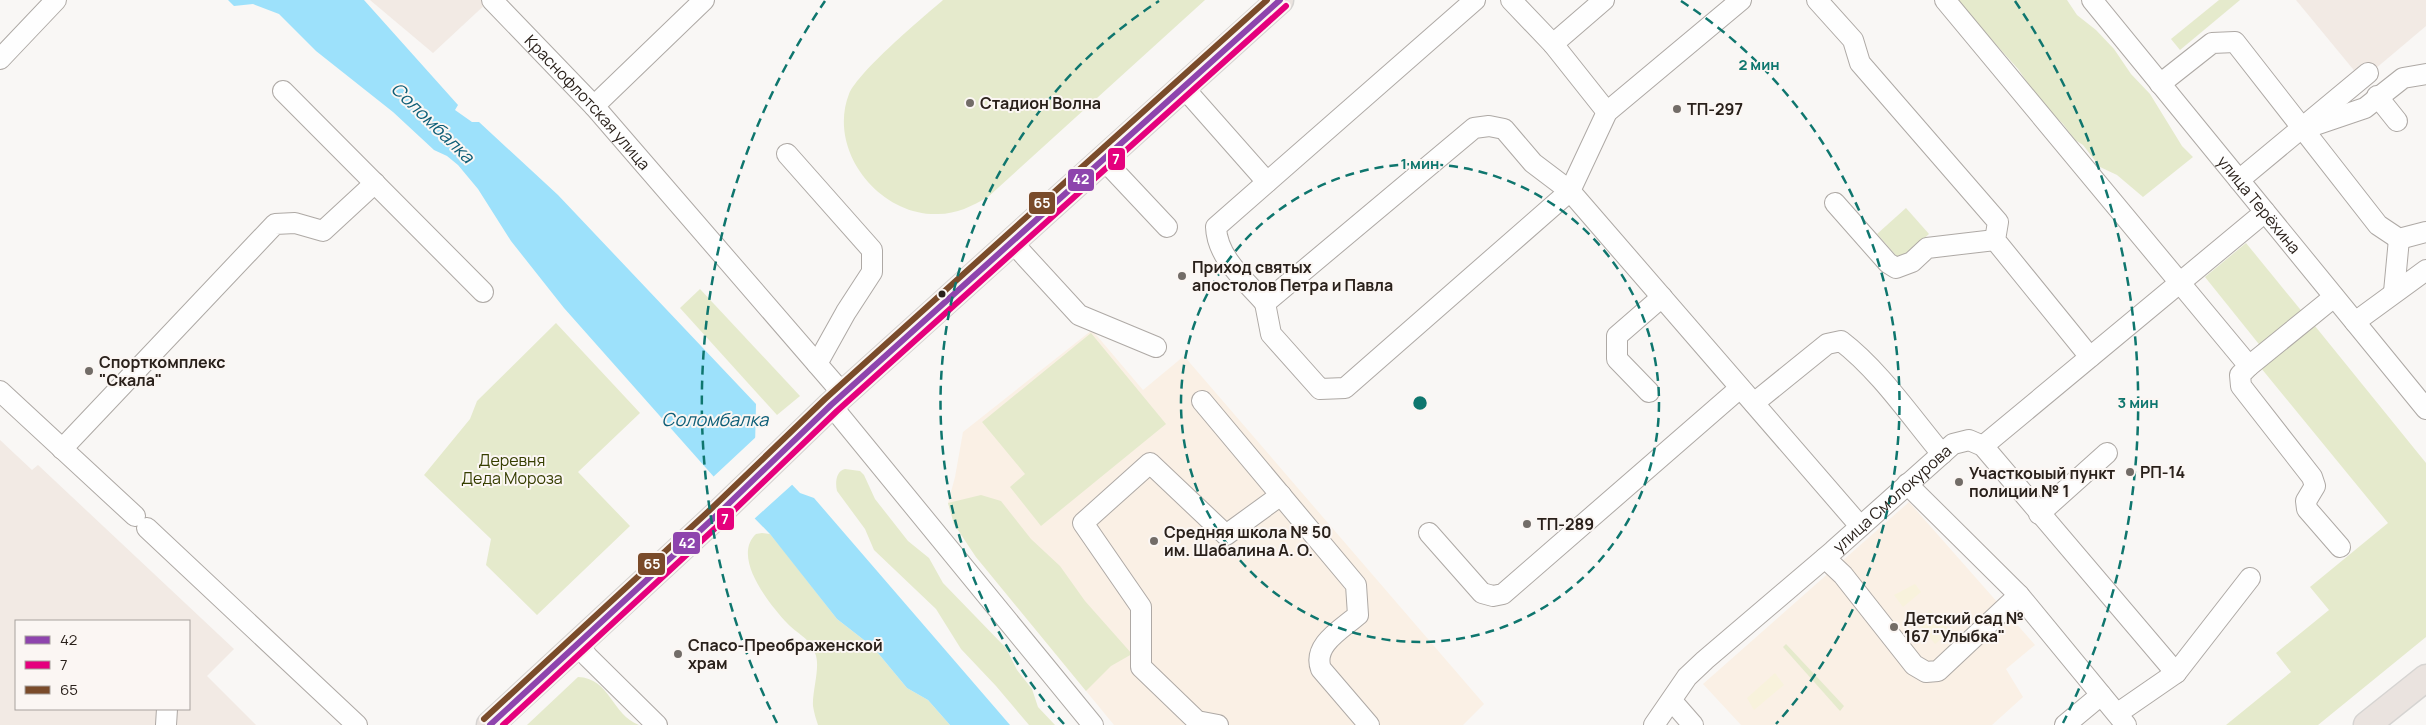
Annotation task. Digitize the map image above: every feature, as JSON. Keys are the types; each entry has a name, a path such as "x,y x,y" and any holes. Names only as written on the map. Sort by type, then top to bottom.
{"main road":[{"path":"490,725 718,514 837,399 1280,0"},
{"path":"2367,725 2426,678"}],"street":[{"path":"0,59 56,0"},
{"name":"Краснофлотская улица","path":"492,0 594,106 818,364 837,399 1093,725"},
{"path":"594,106 704,0"},
{"path":"1475,0 1216,227 1217,240 1222,253 1265,303 1272,334 1320,388 1333,390 1345,388 1570,191 1607,112 1741,0"},
{"path":"1512,0 1553,44 1607,112"},
{"path":"1553,44 1604,0"},
{"path":"1817,0 1853,40 1860,63 1998,222 1995,240 2090,357"},
{"path":"1945,0 2249,366"},
{"name":"улица Терёхина","path":"2092,0 2426,409"},
{"path":"2160,84 2212,43 2235,42 2378,226 2399,239 2426,232"},
{"path":"2238,180 2302,130 2368,73"},
{"path":"2302,130 2365,108 2403,78 2426,74"},
{"path":"1184,88 1267,182"},
{"path":"283,91 483,292"},
{"path":"2378,96 2397,121"},
{"path":"1265,303 1474,128 1489,126 1504,129 1533,163 1570,191 1740,388 1812,468 1860,526"},
{"path":"786,154 872,250 874,260 872,272 851,304 818,364"},
{"path":"1104,160 1167,227"},
{"path":"62,449 275,224 296,223 323,231 375,183"},
{"path":"1835,203 1888,263 1896,268 1912,262 1926,248 1995,240"},
{"path":"2176,672 2039,514 1984,446 2265,212"},
{"path":"2394,292 2399,239"},
{"path":"1012,242 1079,315 1156,346"},
{"path":"2355,322 2426,270"},
{"path":"1649,392 1616,359 1617,336 1662,297"},
{"path":"2334,297 2240,375 2241,386 2312,477 2315,486 2306,501 2307,509 2340,547"},
{"path":"1754,403 1827,344 1841,341 1852,350 1942,454"},
{"path":"1429,533 1482,593 1492,596 1503,594 1740,388"},
{"path":"0,391 357,725"},
{"path":"1202,401 1356,585 1358,615 1322,647 1317,660 1321,669 1369,725"},
{"name":"улица Смолокурова","path":"1654,725 1687,677 1953,444 1969,440 1984,446"},
{"path":"2039,514 2106,453"},
{"path":"1218,725 1197,720 1141,667 1141,607 1083,522 1150,463 1226,535 1281,495"},
{"path":"1907,484 2018,595 2122,719 2176,672 2250,578"},
{"path":"1824,558 1843,575 1914,665 1926,672 1938,671 2018,595"},
{"path":"577,644 588,658 658,725"},
{"path":"2065,725 2101,695"},
{"path":"1672,701 1692,725"},
{"path":"166,725 168,710"}],"shaded area":[{"path":"370,0 490,0 433,53"},
{"path":"2296,0 2426,0 2426,26 2362,80"},
{"name":"Средняя школа № 50 им. Шабалина А. О.","path":"1092,330 1143,390 1184,356 1484,704 1463,725 1114,725 976,557 954,524 948,503 963,432"},
{"path":"0,440 32,470 38,465 234,649 207,676 256,725 0,725"},
{"name":"Детский сад № 167 \"Улыбка\"","path":"1909,502 2035,645 2006,669 2023,697 1992,725 1741,725 1703,684"}],"green space":[{"name":"Стадион Волна","path":"943,0 1205,0 988,197 958,211 938,214 916,212 896,204 878,192 863,176 852,157 845,137 844,115 849,94 865,72 891,45"},
{"path":"1956,0 2067,0 2077,15 2096,30 2114,49 2131,74 2150,94 2182,146 2193,157 2143,197 2117,175 2100,167 2083,145 2075,140 2063,124 2040,101 2018,69"},
{"path":"2219,0 2240,0 2180,50 2171,39"},
{"path":"1906,208 1929,234 1900,260 1877,234"},
{"path":"2246,243 2304,314 2262,348 2205,277"},
{"path":"700,289 800,396 777,415 680,308"},
{"name":"Деревня Деда Мороза","path":"556,323 640,413 578,472 630,526 537,615 486,565 491,539 424,475 470,419 477,401"},
{"path":"2315,326 2426,463 2426,637 2318,725 2226,725 2291,672 2276,653 2329,610 2310,587 2388,523 2261,368"},
{"path":"1091,333 1166,424 1041,526 1010,487 1025,474 982,422"},
{"path":"845,469 860,471 864,475 875,499 908,541 929,558 943,583 1006,648 1017,670 1032,689 1038,707 1055,725 1029,725 961,649 936,609 874,550 865,529 837,491 837,478 840,472"},
{"path":"981,495 1001,501 1031,539 1060,566 1085,601 1132,654 1111,666 1086,691 976,557 954,524 948,503"},
{"path":"756,534 770,534 837,619 873,647 907,688 928,700 950,725 818,725 813,706 817,658 813,648 771,605 750,568 749,544"},
{"path":"1786,644 1844,706 1840,711 1783,647"},
{"path":"578,677 589,679 597,684 630,720 639,725 527,725"}],"sand":[{"path":"1915,584 1921,592 1903,607 1894,595"},
{"path":"1930,610 1950,631 1935,644 1917,621"},
{"path":"1775,673 1784,685 1754,710 1747,698"}],"water":[{"name":"Соломбалка","path":"228,0 364,0 458,105 455,110 472,122 479,122 558,195 756,404 755,446 800,493 814,498 1010,725 950,725 928,700 907,688 873,647 837,619 770,534 714,477 564,308 511,241 478,189 458,165 447,156 434,150 393,112 316,51 279,14 253,4 234,6"}],"pier":[{"path":"757,436 758,445 794,483 753,520 712,478"}],"transit line":[{"name":"65","path":"484,719 712,508 825,399 1267,0"},
{"name":"42","path":"490,725 718,514 831,405 1280,0"},
{"name":"7","path":"503,725 724,520 837,411 1286,6"}],"place":[{"name":"Стадион Волна","path":"970,103"},
{"name":"ТП-297","path":"1677,109"},
{"name":"Приход святых апостолов Петра и Павла","path":"1182,276"},
{"name":"Спорткомплекс \"Скала\"","path":"89,371"},
{"name":"РП-14","path":"2130,472"},
{"name":"Участкоыый пункт полиции № 1","path":"1959,482"},
{"name":"ТП-289","path":"1527,524"},
{"name":"Средняя школа № 50 им. Шабалина А. О.","path":"1154,541"},
{"name":"Детский сад № 167 \"Улыбка\"","path":"1894,627"},
{"name":"Спасо-Преображенской храм","path":"678,654"}]}
